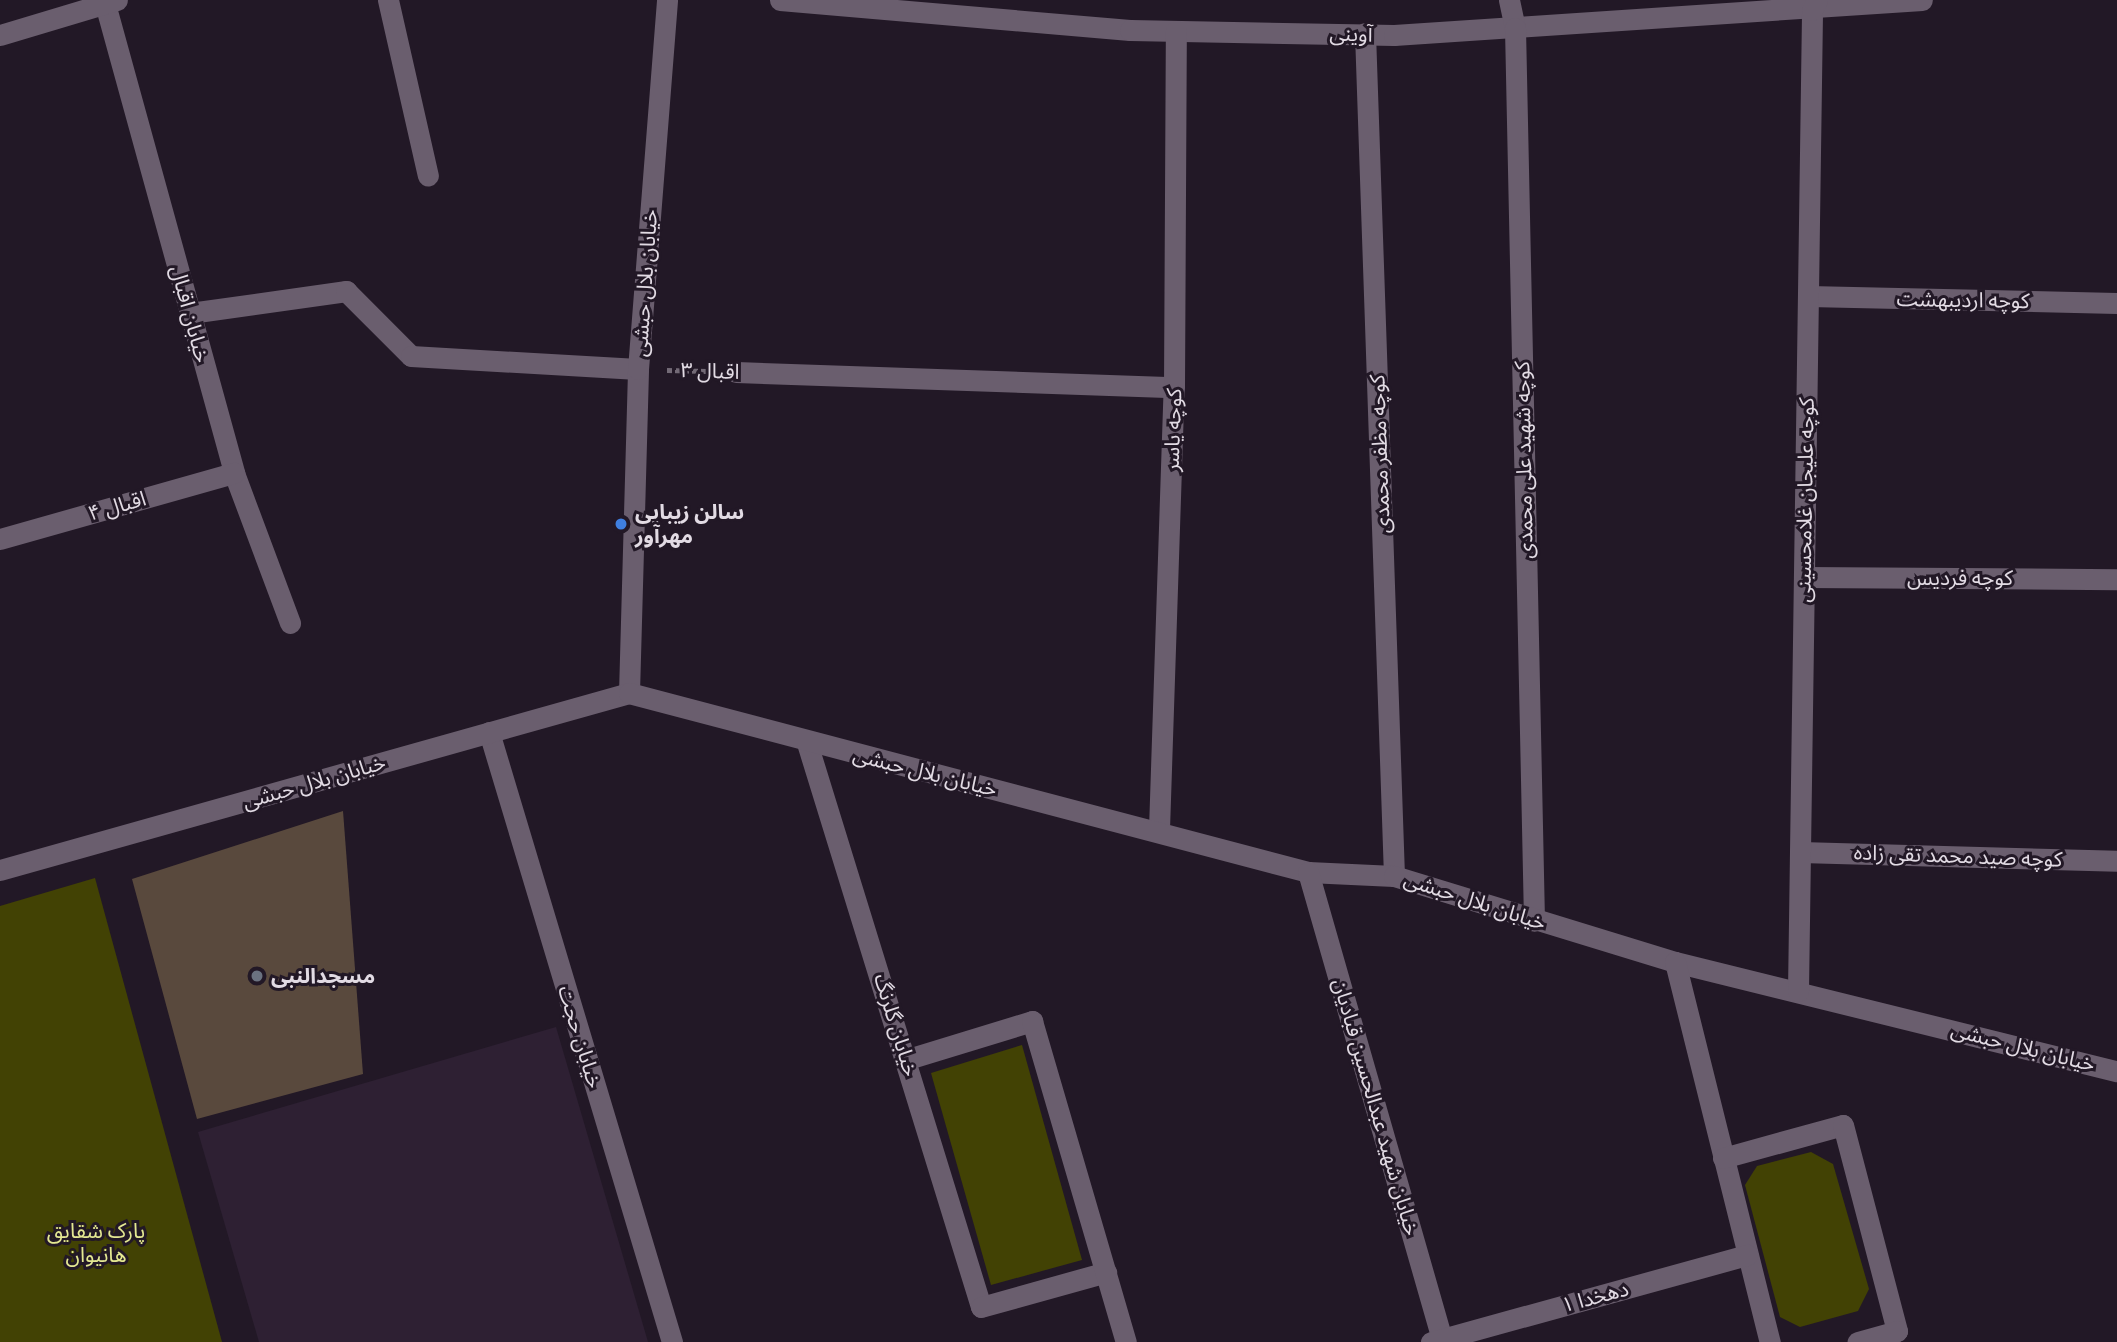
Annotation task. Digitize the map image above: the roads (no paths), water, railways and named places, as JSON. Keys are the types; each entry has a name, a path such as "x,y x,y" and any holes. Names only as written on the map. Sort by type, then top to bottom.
{"street":[{"path":"388,0 428,176"},
{"name":"خیابان بلال حبشی","path":"629,693 638,369 667,0"},
{"name":"آوینی","path":"780,0 1176,31 1365,33 1515,28 1815,5 1922,0"},
{"name":"کوچه شهید علی محمدی","path":"1509,0 1515,28 1534,921"},
{"path":"0,35 109,1"},
{"name":"خیابان اقبال","path":"109,1 234,473 290,623"},
{"name":"کوچه علیجان غلامحسینی","path":"1798,991 1815,5"},
{"name":"کوچه یاسر","path":"1159,830 1174,387 1176,31"},
{"name":"کوچه مظفر محمدی","path":"1365,33 1394,876"},
{"path":"190,313 346,291 411,356 638,369"},
{"name":"کوچه اردیبهشت","path":"1808,296 2117,303"},
{"name":"اقبال ۳","path":"736,372 1174,387"},
{"name":"اقبال ۴","path":"0,539 234,473"},
{"name":"کوچه فردیس","path":"1804,578 2117,579"},
{"name":"خیابان بلال حبشی","path":"0,870 629,693 807,743 1159,830 1308,872 1394,876 1675,962 2117,1071"},
{"name":"خیابان حجت","path":"489,732 672,1342"},
{"name":"خیابان گلرنگ","path":"807,743 908,1059 981,1307 1106,1272"},
{"name":"کوچه صید محمد تقی زاده","path":"1800,852 2117,862"},
{"name":"خیابان شهید عبدالحسین قبادیان","path":"1308,872 1439,1341"},
{"path":"1675,962 1770,1342"},
{"path":"908,1059 1032,1021 1126,1342"},
{"path":"1723,1158 1843,1125 1898,1331 1858,1342"},
{"name":"دهخدا ۱","path":"1439,1341 1747,1255"}],"place":[{"name":"سالن زیبایی مهرآور","path":"621,524"},
{"name":"مسجدالنبی","path":"257,976"}],"park label":[{"name":"پارک شقایق هانیوان","path":"96,1243"}]}
